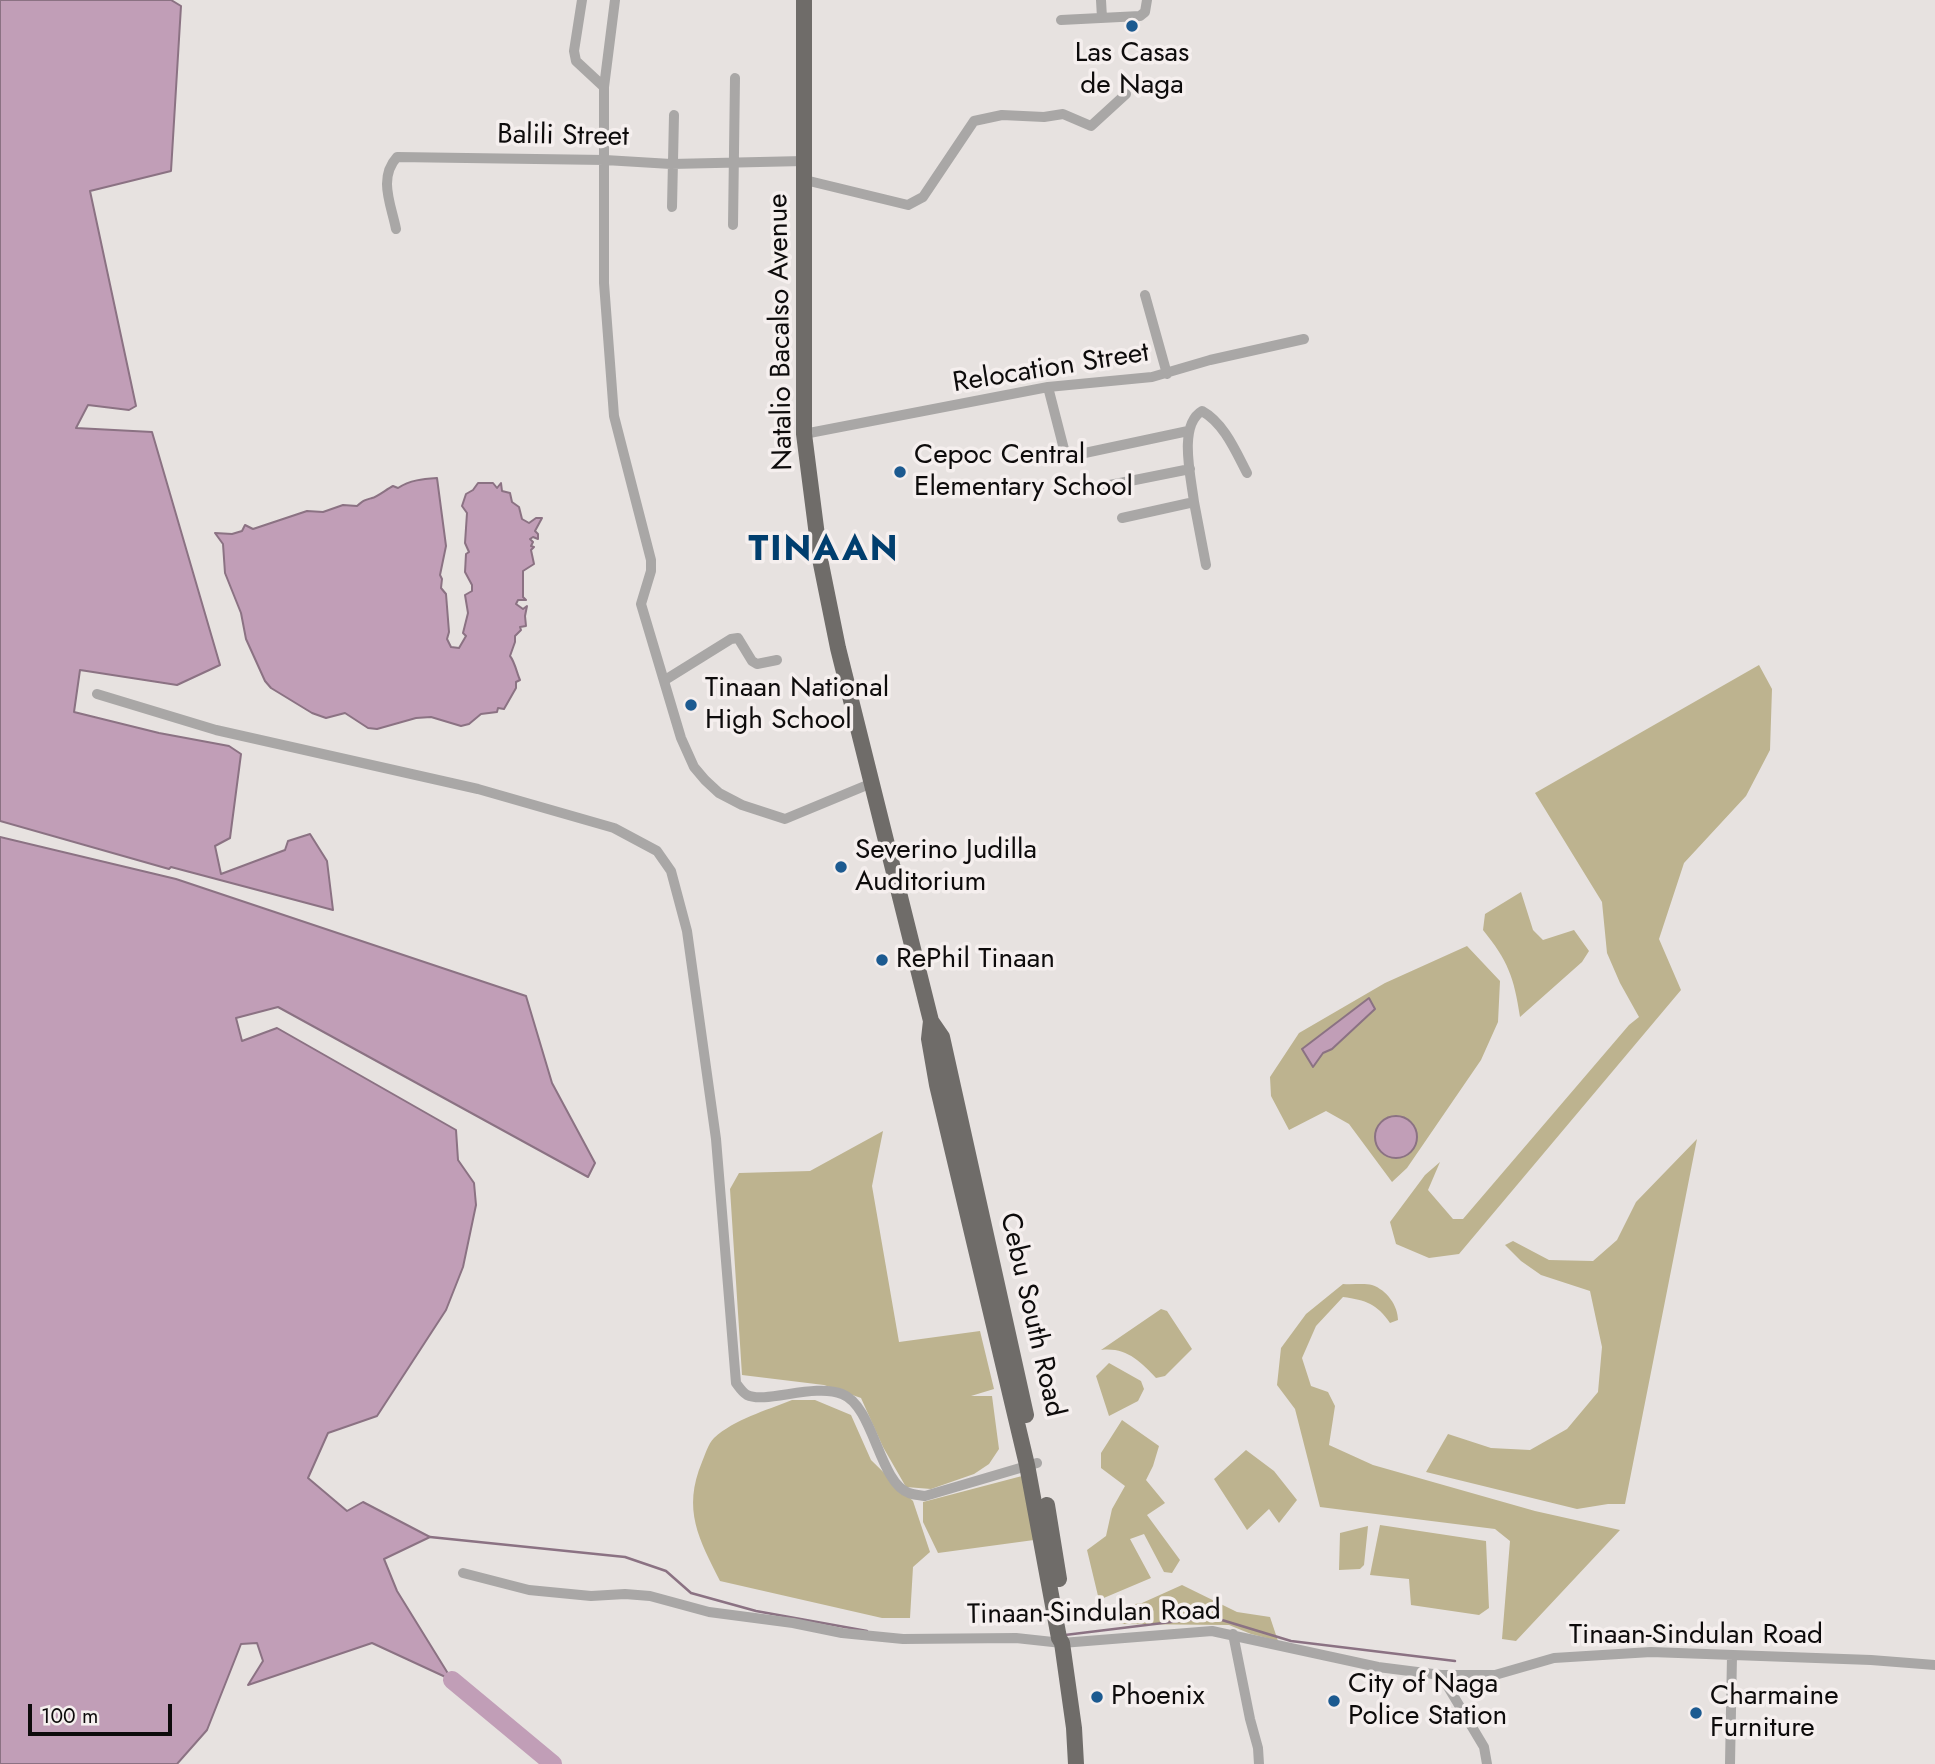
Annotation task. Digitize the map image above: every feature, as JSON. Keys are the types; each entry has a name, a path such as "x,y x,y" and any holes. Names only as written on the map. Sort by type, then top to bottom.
{"highway":[{"name":"Natalio Bacalso Avenue","path":"804,0 804,434 822,569 838,648 872,783"},
{"name":"Cebu South Road","path":"872,783 931,1021 942,1037 1032,1464 1051,1528 1076,1764"}],"street":[{"path":"582,0 574,51 576,61 604,87"},
{"path":"615,0 604,87 604,283 614,416 652,560 641,604 681,738 694,767 719,793 785,819 872,783"},
{"path":"1101,0 1102,18"},
{"path":"1061,20 1140,16 1145,12 1147,0"},
{"path":"733,225 735,78"},
{"path":"805,180 908,205 923,197 974,121 1002,115 1044,117 1063,114 1091,126 1126,94"},
{"path":"672,207 674,115"},
{"name":"Balili Street","path":"396,229 386,181 388,167 397,157 606,160 671,164 804,161"},
{"path":"1144,295 1167,374"},
{"name":"Relocation Street","path":"804,434 1048,387 1167,374 1210,360 1304,340"},
{"path":"1048,387 1066,457 1188,431"},
{"path":"1206,565 1190,469 1188,431 1194,416 1202,411 1212,416 1247,473"},
{"path":"1095,488 1190,469"},
{"path":"1122,518 1194,502"},
{"path":"665,680 731,639 738,638 752,661 757,664 777,660"},
{"path":"97,694 216,730 478,789 614,828 657,851 671,871 687,931 716,1139 736,1383 745,1394 757,1397 805,1390 842,1394 857,1404 895,1483 907,1493 925,1496 1032,1464"},
{"name":"Tinaan-Sindulan Road","path":"463,1573 529,1590 591,1596 625,1594 650,1597 693,1609 842,1633 903,1639 1212,1631 1366,1664 1441,1675 1495,1675 1554,1658 1651,1652 1935,1665"},
{"path":"1233,1634 1258,1748 1259,1764"},
{"path":"1730,1764 1732,1656"},
{"path":"1441,1675 1483,1747 1487,1764"}],"shaded area":[{"path":"0,0 171,0 181,6 171,171 90,191 136,406 129,410 88,405 76,428 152,432 220,665 177,685 80,670 74,712 159,733 229,746 241,754 230,838 215,846 221,874 285,850 288,841 310,834 327,861 333,910 171,867 169,869 0,821"},
{"path":"437,478 446,546 440,575 441,588 446,594 449,632 447,639 451,647 459,648 466,636 463,633 468,613 465,595 472,591 465,572 466,554 469,552 465,543 467,513 462,506 466,494 478,483 493,483 497,488 501,483 502,491 510,493 512,502 519,507 522,519 529,523 536,518 542,518 535,531 538,539 530,539 533,542 531,546 534,547 531,550 534,564 523,571 523,597 526,600 518,600 516,604 523,609 527,606 526,626 520,627 521,630 515,636 510,656 520,680 516,682 516,688 504,709 498,708 497,712 481,714 469,724 461,726 431,717 416,718 377,729 368,728 345,713 326,718 312,713 271,688 265,681 246,639 241,613 225,573 223,544 215,533 232,534 242,531 245,525 253,529 307,511 323,512 343,505 357,506 393,486 398,488 422,479"},
{"path":"1759,665 1772,689 1770,750 1746,796 1684,863 1659,939 1681,990 1459,1254 1429,1258 1396,1244 1390,1222 1425,1175 1440,1162 1428,1190 1453,1219 1463,1219 1629,1025 1639,1017 1607,953 1602,902 1535,793"},
{"path":"0,837 176,879 526,996 552,1083 595,1163 588,1177 278,1007 236,1018 242,1041 277,1028 456,1130 458,1160 474,1183 476,1205 463,1267 446,1310 377,1416 328,1433 308,1478 347,1511 363,1502 430,1537 384,1559 397,1591 452,1680 372,1643 248,1685 263,1661 257,1643 241,1644 207,1730 177,1764 0,1764"},
{"path":"1521,892 1533,930 1543,940 1574,930 1589,951 1582,962 1520,1017 1509,970 1483,930 1485,914"},
{"path":"1467,946 1500,981 1498,1022 1481,1060 1407,1168 1392,1182 1349,1124 1326,1111 1289,1130 1271,1096 1270,1077 1299,1033 1385,983"},
{"path":"1369,998 1375,1009 1332,1049 1323,1053 1313,1067 1302,1049"},
{"path":"1396,1116 1411,1122 1417,1137 1411,1152 1396,1158 1381,1152 1375,1137 1381,1122"},
{"path":"883,1131 872,1186 899,1342 980,1331 994,1389 971,1396 992,1396 999,1449 989,1464 974,1474 931,1489 906,1487 883,1447 861,1398 824,1385 742,1375 730,1189 739,1173 810,1171"},
{"path":"1697,1139 1625,1504 1577,1509 1426,1472 1448,1434 1491,1448 1530,1450 1567,1429 1598,1392 1602,1347 1590,1291 1541,1275 1505,1245 1513,1241 1549,1260 1593,1261 1617,1240 1636,1202"},
{"path":"1343,1284 1369,1284 1377,1287 1394,1304 1398,1320 1390,1323 1370,1304 1343,1297 1316,1326 1302,1358 1311,1386 1328,1392 1335,1406 1329,1445 1373,1465 1535,1511 1620,1530 1516,1641 1502,1639 1510,1541 1495,1529 1320,1507 1295,1409 1277,1385 1281,1348 1306,1314"},
{"path":"1161,1309 1167,1311 1192,1349 1165,1376 1156,1378 1125,1353 1101,1350"},
{"path":"1109,1363 1141,1381 1144,1389 1138,1401 1109,1416 1096,1376"},
{"path":"792,1400 815,1400 851,1415 871,1460 913,1501 930,1552 913,1567 910,1618 882,1618 720,1581 700,1538 693,1510 696,1479 706,1453 710,1443 722,1431"},
{"path":"1122,1420 1159,1446 1146,1480 1165,1503 1147,1515 1180,1560 1172,1573 1164,1572 1144,1534 1130,1539 1151,1578 1099,1600 1087,1550 1106,1536 1112,1509 1125,1486 1101,1468 1101,1453"},
{"path":"1246,1450 1274,1471 1297,1500 1279,1523 1269,1509 1247,1530 1214,1479"},
{"path":"1022,1476 1034,1540 938,1553 923,1522 923,1502"},
{"path":"1380,1525 1486,1541 1489,1608 1479,1615 1411,1605 1409,1579 1370,1575"},
{"path":"1368,1526 1364,1565 1360,1569 1339,1570 1340,1533"},
{"path":"1182,1585 1237,1612 1270,1617 1278,1641 1229,1625 1119,1624 1122,1606 1142,1603"}],"waterway":[{"path":"430,1537 625,1557 666,1571 691,1593 756,1611 867,1631"},
{"path":"1065,1635 1212,1617 1291,1641 1455,1661"},
{"path":"452,1680 553,1764"}],"place":[{"name":"Las Casas de Naga","path":"1132,26"},
{"name":"Cepoc Central Elementary School","path":"900,472"},
{"name":"Tinaan National High School","path":"691,705"},
{"name":"Severino Judilla Auditorium","path":"841,867"},
{"name":"RePhil Tinaan","path":"882,960"},
{"name":"Phoenix","path":"1097,1697"},
{"name":"City of Naga Police Station","path":"1334,1701"},
{"name":"Charmaine Furniture","path":"1696,1713"}],"district":[{"name":"TINAAN","path":"824,552"}]}
